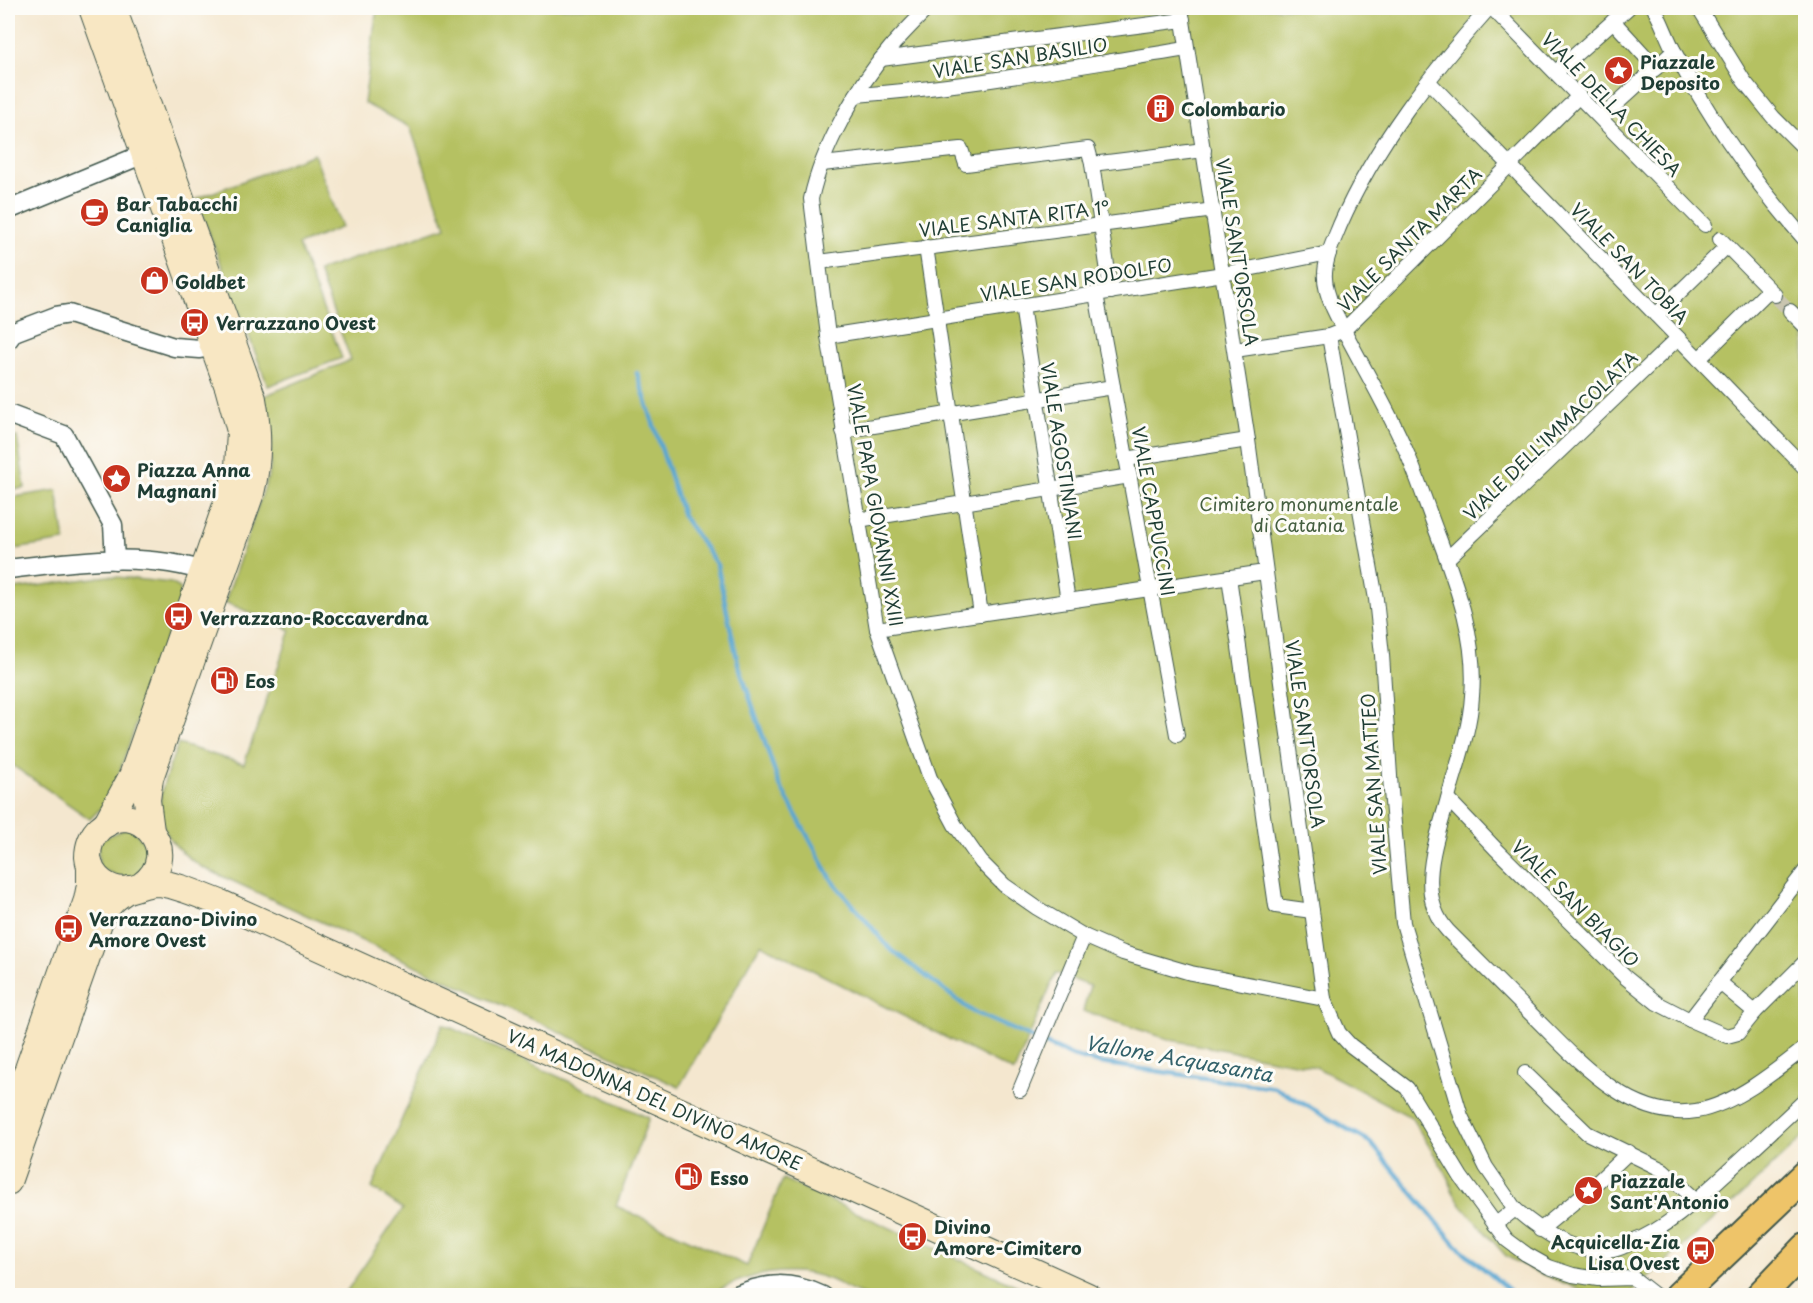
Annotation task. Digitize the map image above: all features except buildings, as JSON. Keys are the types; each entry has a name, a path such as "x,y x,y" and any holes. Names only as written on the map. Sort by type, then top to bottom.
{"main road":[{"path":"8,1126 87,900 90,885 88,854 91,842 97,831 106,824 126,790 163,715 213,574 251,493 256,473 259,442 257,419 246,379 154,150 92,8"},
{"path":"113,8 213,345 235,407 240,431 238,468 213,574"},
{"path":"8,1182 101,917 113,899 135,887 155,872 159,858 148,811 148,788 163,715"},
{"path":"106,824 126,819 140,823 171,862 223,904"},
{"path":"90,866 105,884 121,890 157,883 223,904"},
{"name":"VIA MADONNA DEL DIVINO AMORE","path":"223,904 1088,1296"},
{"path":"1679,1296 1806,1175"},
{"path":"1760,1296 1806,1248"}],"street":[{"name":"VIALE PAPA GIOVANNI XXIII","path":"928,8 889,48 856,95 815,180 811,199 828,336 877,629 930,778 955,825 981,862 1004,885 1084,936 1123,953 1191,973 1324,999"},
{"path":"1491,8 1429,82 1373,162 1352,200 1329,253 1325,272 1326,291 1407,452 1447,559 1472,641 1473,674 1469,718 1436,838 1431,875 1431,898 1438,921 1558,1040 1603,1082 1623,1095 1650,1107 1667,1111 1695,1112 1720,1105 1773,1072 1806,1047"},
{"name":"VIALE DELLA CHIESA","path":"1491,8 1706,225"},
{"path":"1556,72 1628,8"},
{"path":"1656,8 1674,51 1738,157 1758,185 1806,241"},
{"path":"1699,8 1744,81 1773,117 1806,150"},
{"path":"881,59 1182,14"},
{"name":"VIALE SANT'ORSOLA","path":"1182,14 1248,440 1324,999 1339,1033 1350,1045 1407,1088 1461,1176 1507,1240 1549,1267 1573,1275 1598,1279 1634,1278 1656,1296"},
{"path":"1613,21 1656,68"},
{"name":"VIALE SAN BASILIO","path":"856,95 906,92 1025,76 1187,49"},
{"path":"1601,118 1674,51"},
{"name":"VIALE SAN TOBIA","path":"1429,82 1806,469"},
{"name":"VIALE SANTA MARTA","path":"1235,350 1329,336 1344,330 1579,96"},
{"path":"822,164 962,149 966,164 1088,148 1111,291"},
{"path":"8,210 154,150"},
{"path":"1092,164 1204,150"},
{"name":"VIALE SANTA RITA 1°","path":"819,262 1214,210"},
{"path":"1656,315 1723,243 1773,294 1699,359"},
{"path":"926,247 981,614"},
{"name":"VIALE SAN RODOLFO","path":"828,336 1223,274 1329,253"},
{"name":"VIALE CAPPUCCINI","path":"1096,294 1177,735"},
{"name":"VIALE AGOSTINIANI","path":"1022,306 1068,601"},
{"path":"1790,311 1806,327"},
{"path":"8,340 14,332 56,316 69,314 174,347 200,349 213,345"},
{"name":"VIALE SAN MATTEO","path":"1329,336 1376,599 1403,923 1461,1116 1486,1167 1515,1209 1540,1230 1558,1240 1584,1249 1614,1250 1641,1239 1671,1221 1806,1098"},
{"name":"VIALE DELL'IMMACOLATA","path":"1447,559 1678,338"},
{"path":"843,431 1113,387"},
{"path":"8,414 64,435 113,525 115,560"},
{"path":"1126,459 1248,440"},
{"path":"858,520 1130,476"},
{"path":"8,569 69,561 129,559 170,563 213,574"},
{"path":"877,629 1265,572"},
{"path":"1229,578 1276,906 1312,911"},
{"name":"VIALE SAN BIAGIO","path":"1448,799 1625,977 1657,1003 1727,1036 1738,1032 1755,1012"},
{"path":"1690,1020 1806,870"},
{"path":"1020,1090 1084,936"},
{"path":"1719,982 1755,1012 1806,961"},
{"path":"1525,1073 1587,1133 1664,1170 1696,1200"},
{"path":"1540,1230 1590,1189 1629,1152"},
{"path":"1495,1225 1515,1209"},
{"path":"734,1296 751,1289 787,1284 805,1288 823,1296"}],"green space":[{"name":"Cimitero monumentale di Catania","path":"377,8 1805,8 1805,1135 1747,1190 1628,1295 1593,1295 1532,1270 1506,1256 1461,1205 1452,1190 1449,1178 1411,1117 1316,1067 1171,1040 1083,1011 1090,986 1056,973 1014,1072 761,944 679,1087 200,866 182,852 163,825 160,811 165,780 178,744 244,764 291,630 225,602 270,471 272,437 264,396 351,360 318,271 446,227 410,127 364,103"},
{"path":"314,154 342,227 298,245 342,358 268,386 196,199"},
{"path":"17,437 25,488 8,490 8,439"},
{"path":"57,490 65,541 8,550 8,498"},
{"path":"108,576 171,583 180,588 181,595 114,788 101,808 90,819 8,762 8,590"},
{"path":"130,826 153,853 132,882 99,868 98,841"},
{"path":"443,1024 649,1118 616,1206 747,1266 783,1179 1037,1295 868,1296 816,1275 784,1272 768,1273 738,1281 709,1295 377,1296 371,1290 365,1295 344,1295 403,1209 372,1188"}],"waterway":[{"name":"Vallone Acquasanta","path":"637,373 683,516 717,565 738,663 779,784 832,880 889,948 973,1012 1073,1056 1100,1063 1276,1088 1370,1142 1456,1245 1509,1290 1511,1296"}],"tunnel":[{"path":"1776,297 1790,311"}],"place":[{"name":"Piazzale Deposito","path":"1619,71"},
{"name":"Colombario","path":"1160,108"},
{"name":"Bar Tabacchi Caniglia","path":"95,213"},
{"name":"Goldbet","path":"154,281"},
{"name":"Verrazzano Ovest","path":"195,322"},
{"name":"Piazza Anna Magnani","path":"116,479"},
{"name":"Verrazzano-Roccaverdna","path":"179,617"},
{"name":"Eos","path":"224,680"},
{"name":"Verrazzano-Divino Amore Ovest","path":"68,928"},
{"name":"Esso","path":"689,1177"},
{"name":"Piazzale Sant'Antonio","path":"1589,1190"},
{"name":"Divino Amore-Cimitero","path":"913,1236"},
{"name":"Acquicella-Zia Lisa Ovest","path":"1701,1251"}]}
